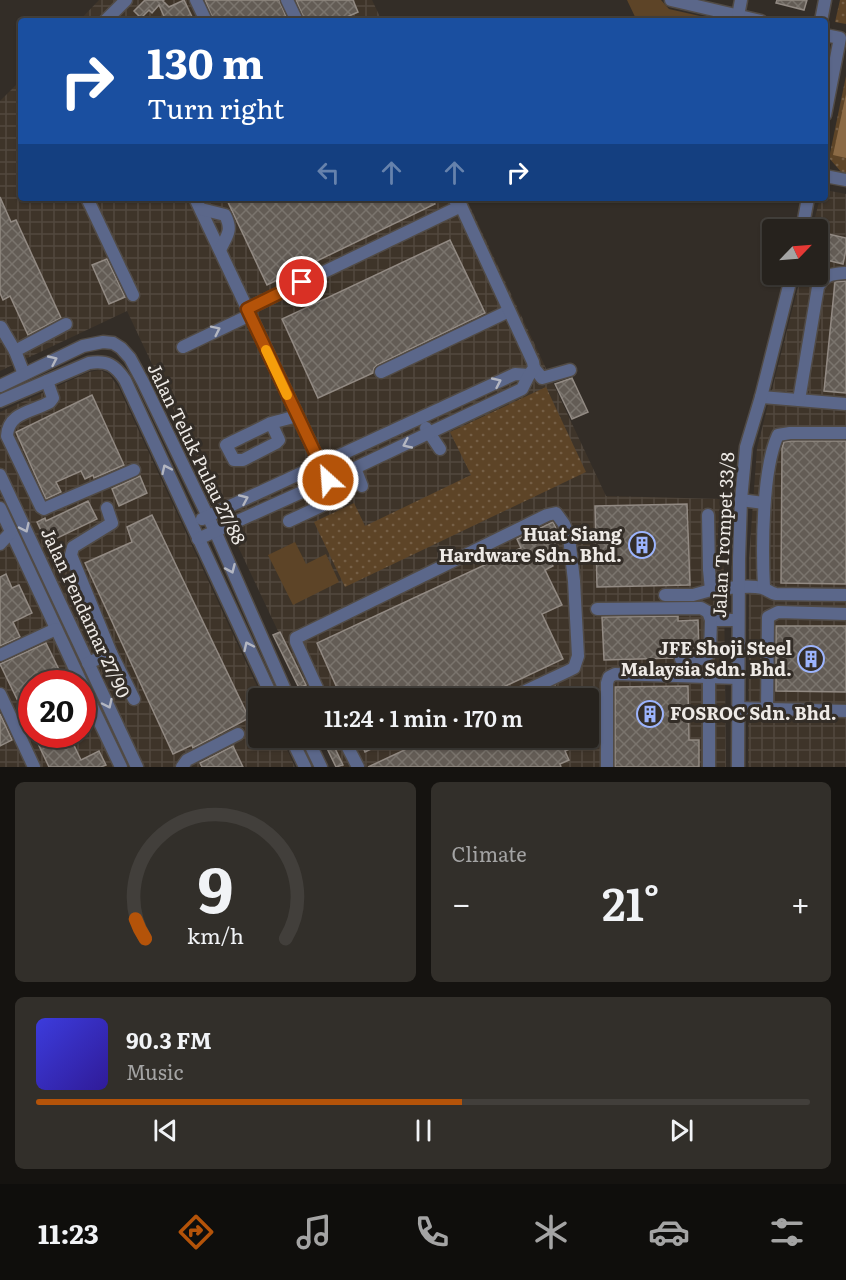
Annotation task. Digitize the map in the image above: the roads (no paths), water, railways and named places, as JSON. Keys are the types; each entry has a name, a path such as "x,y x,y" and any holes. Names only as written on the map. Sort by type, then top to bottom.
{"street":[{"path":"110,18 126,0"},
{"path":"196,0 205,18"},
{"path":"287,0 296,18"},
{"path":"670,0 747,18"},
{"path":"738,16 741,0"},
{"path":"822,18 825,0"},
{"path":"828,35 840,38 828,100"},
{"path":"828,177 846,180"},
{"path":"88,201 133,295"},
{"path":"804,219 807,201"},
{"path":"183,346 457,202 509,311 532,372"},
{"path":"198,204 225,214 230,225 220,250"},
{"path":"198,204 320,464 339,490 334,500 289,521"},
{"path":"799,400 818,287 822,279 828,275 846,273"},
{"name":"Jalan Trompet 33/8","path":"738,767 738,587 741,500 746,447 789,285"},
{"path":"381,372 509,311"},
{"path":"15,351 66,324"},
{"path":"1,327 15,351 24,374"},
{"name":"Jalan Teluk Pulau 27/88","path":"0,386 91,343 113,343 122,348 143,382 215,531 284,688"},
{"name":"Jalan Teluk Pulau 27/88","path":"1,402 89,363 100,361 110,363 118,370 125,380 268,688"},
{"path":"191,524 515,374 532,372 542,378 570,370"},
{"path":"198,539 429,434 522,388 532,372"},
{"path":"46,381 53,398 50,402 22,413 7,427 7,436 41,507 44,509 134,470"},
{"path":"469,396 476,410"},
{"path":"761,396 846,404"},
{"path":"271,423 278,436 276,443 243,460 234,460 226,445 271,423 297,416"},
{"path":"420,419 440,449"},
{"path":"764,588 764,503 773,444 778,435 790,433 846,434"},
{"path":"371,442 378,457"},
{"path":"355,468 362,486"},
{"name":"Jalan Pendamar 27/90","path":"0,475 137,767"},
{"path":"271,487 279,502"},
{"path":"741,500 764,503"},
{"name":"Jalan Pendamar 27/90","path":"0,508 75,670"},
{"path":"107,508 112,523 73,548 71,555 111,653 134,699"},
{"path":"316,688 296,638 556,513 566,530 571,551 579,647 577,663 574,668 532,688"},
{"path":"708,515 708,570 711,590"},
{"path":"0,543 11,532"},
{"path":"665,595 693,596 711,590 738,587 764,588 776,594 846,595"},
{"path":"597,609 701,608 708,612 711,620 710,653 701,659 681,659"},
{"path":"767,709 768,617 777,612 846,614"},
{"path":"711,620 738,620"},
{"path":"0,655 56,629"},
{"path":"88,663 111,653"},
{"path":"607,767 607,683 609,677 615,674 738,678"},
{"path":"709,678 709,767"},
{"path":"0,694 34,767"},
{"path":"738,708 846,711"},
{"name":"Jalan Pendamar 27/90","path":"96,714 121,767"},
{"path":"182,767 187,760 238,734"},
{"path":"296,748 305,767"},
{"path":"312,748 321,767"},
{"path":"347,748 355,766"}],"place":[{"name":"Huat Siang Hardware Sdn. Bhd.","path":"642,545"},
{"name":"JFE Shoji Steel Malaysia Sdn. Bhd.","path":"811,659"},
{"name":"FOSROC Sdn. Bhd.","path":"650,714"}]}
